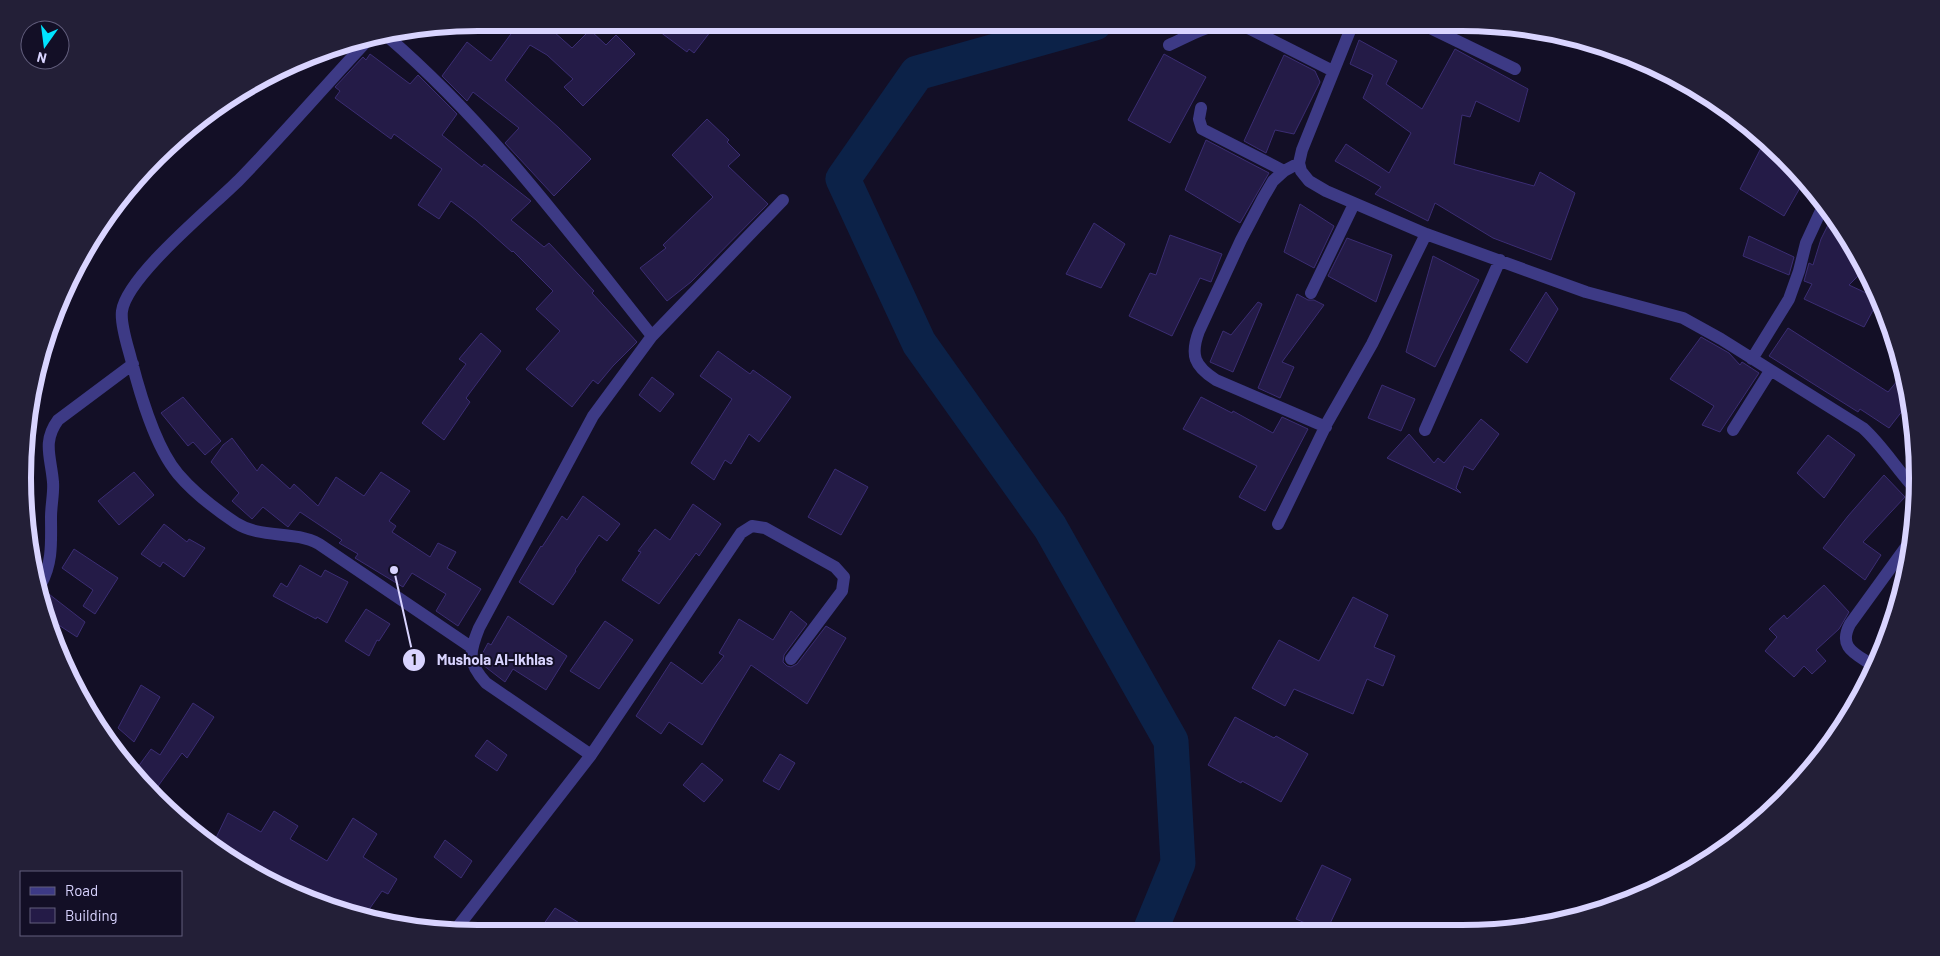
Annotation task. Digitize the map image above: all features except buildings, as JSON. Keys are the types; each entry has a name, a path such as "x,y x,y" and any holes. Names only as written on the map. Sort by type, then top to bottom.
{"street":[{"path":"1169,45 1201,31"},
{"path":"1251,31 1334,71"},
{"path":"1350,31 1316,113 1299,163 1301,171 1309,181 1354,204 1426,234 1586,292 1683,318 1699,326 1863,428 1872,436 1909,482"},
{"path":"1437,31 1515,69"},
{"path":"391,40 425,69 492,140 652,336"},
{"path":"362,46 240,179 167,248 139,278 122,312 125,336 146,409 165,454 178,474 200,496 237,524 254,532 300,536 319,544 471,647"},
{"path":"1201,108 1199,120 1202,129 1284,170"},
{"path":"1299,163 1284,170 1273,181 1263,198 1241,240 1199,331 1194,345 1194,355 1198,365 1205,373 1216,380 1326,427"},
{"path":"590,755 486,683 475,671 471,659 471,647 479,628 593,416 652,336 783,200"},
{"path":"1311,293 1354,204"},
{"path":"1752,359 1788,299 1799,272 1806,243 1820,212"},
{"path":"1278,524 1326,427 1372,344 1426,234"},
{"path":"1425,430 1500,260"},
{"path":"43,579 52,552 53,484 47,442 50,430 58,420 133,364"},
{"path":"1733,430 1770,371"},
{"path":"459,924 590,755 740,533 752,526 765,528 835,567 844,577 842,591 791,659"},
{"path":"1869,663 1848,648 1845,642 1845,634 1850,624 1902,552"}],"waterway":[{"path":"1067,31 917,73 843,179 919,343 1050,527 1171,741 1178,863 1152,925"}],"place":[{"name":"Mushola Al-Ikhlas","path":"394,570"}]}
